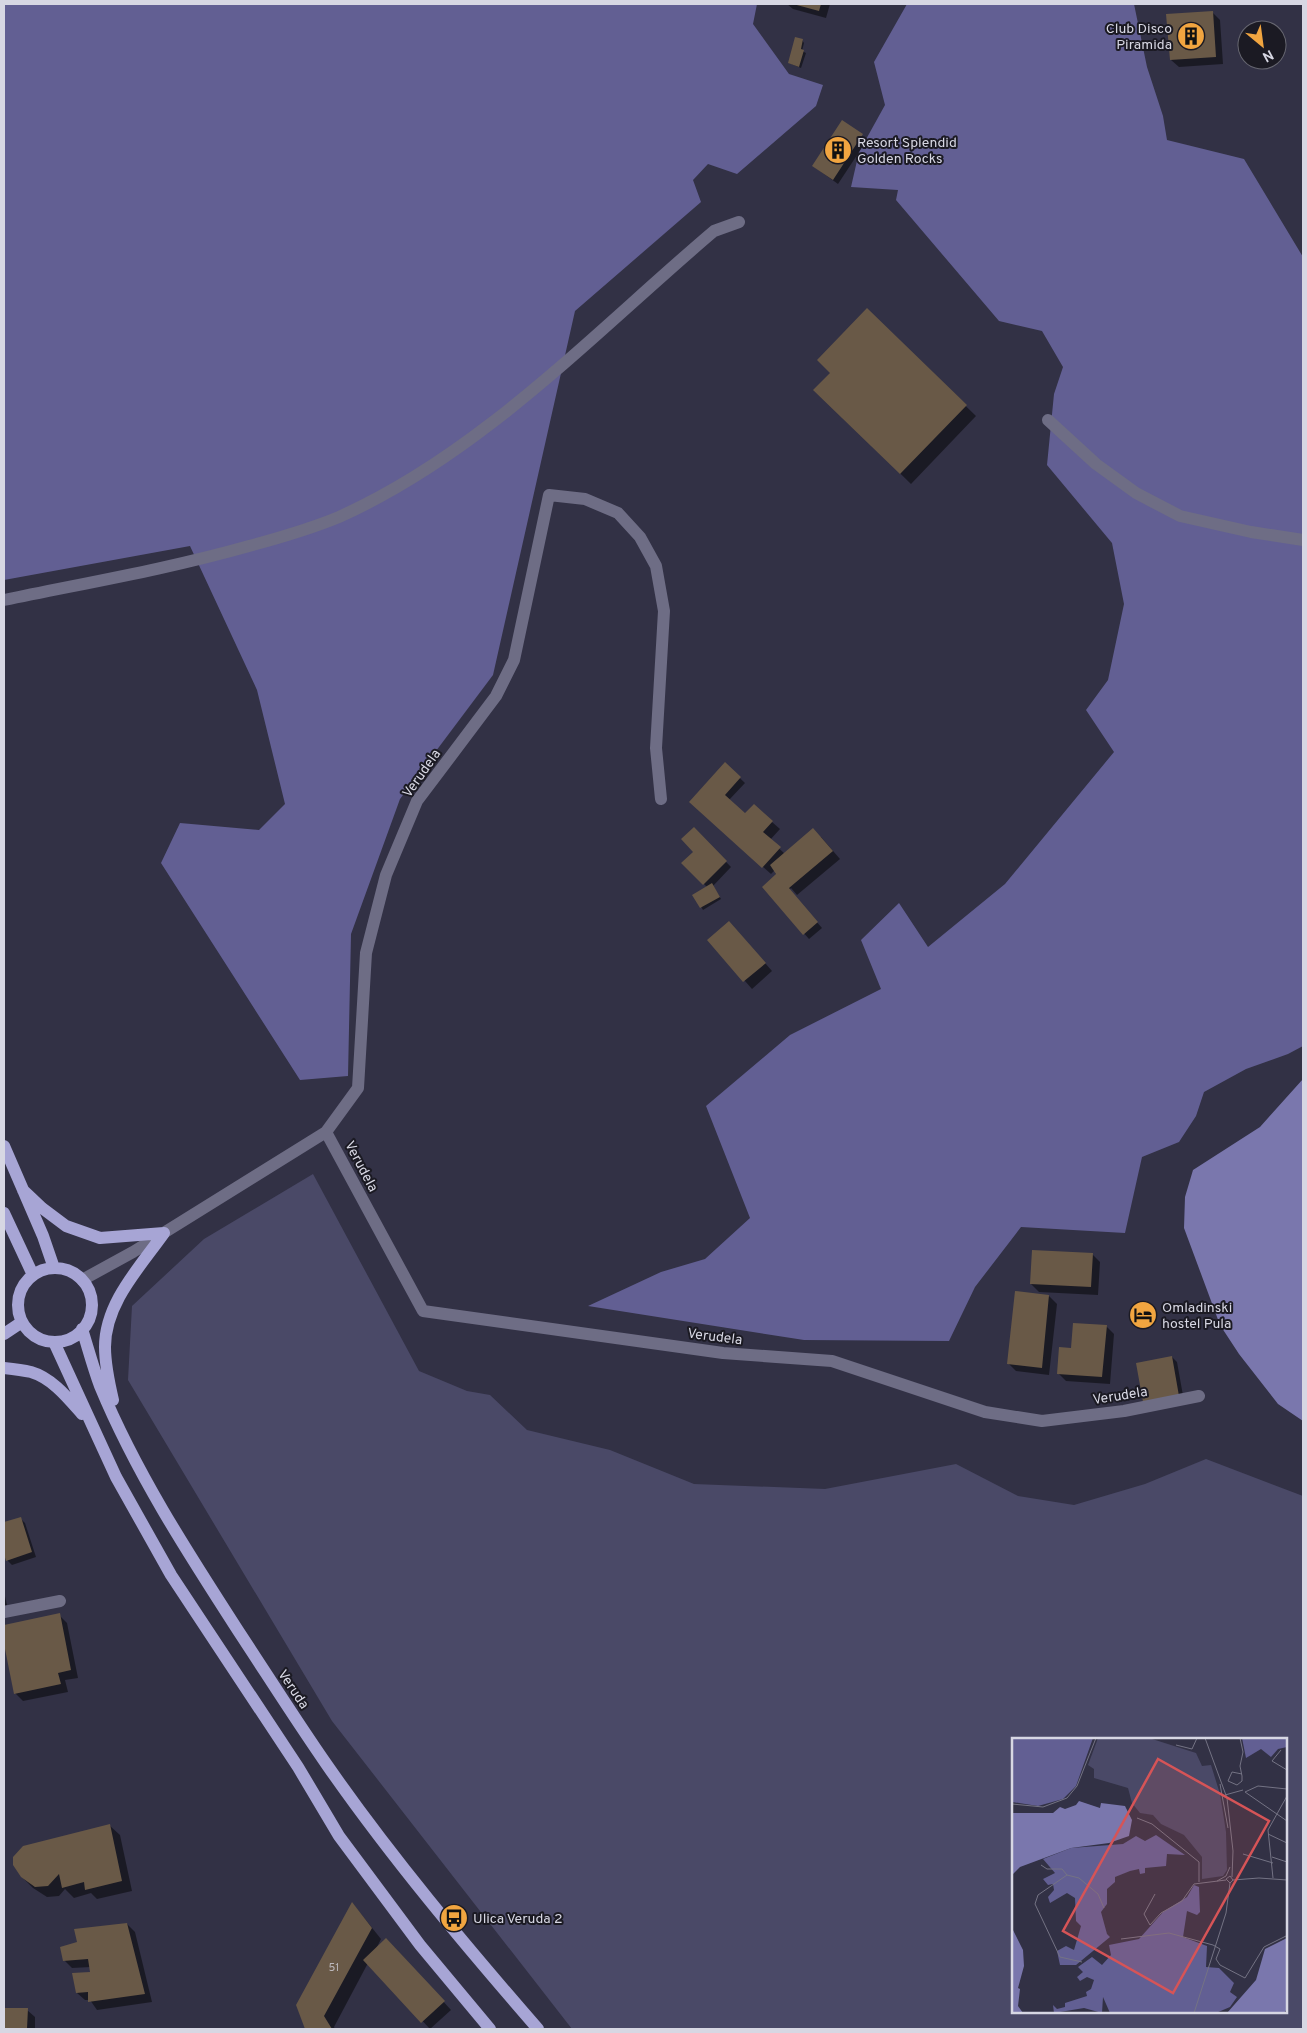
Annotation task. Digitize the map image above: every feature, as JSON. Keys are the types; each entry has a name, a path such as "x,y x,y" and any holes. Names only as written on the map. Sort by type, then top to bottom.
{"main road":[{"path":"4,1146 43,1236 54,1268"},
{"path":"23,1190 42,1208 66,1226 100,1238 164,1233"},
{"path":"4,1213 34,1275"},
{"path":"117,1422 105,1348 110,1316 116,1302 164,1233"},
{"path":"54,1268 74,1273 82,1280 88,1289 91,1310 88,1320 74,1336 54,1342 35,1336 22,1322 18,1302 20,1292 26,1282 43,1270 54,1268"},
{"path":"4,1334 22,1322"},
{"name":"Veruda","path":"82,1329 100,1384 117,1422 155,1496 184,1546 328,1766 390,1849 538,2029"},
{"path":"54,1342 116,1477 171,1576 298,1767 339,1836 420,1945 490,2029"},
{"path":"4,1368 29,1372 42,1377 59,1389 89,1421"}],"street":[{"path":"4,600 212,557 276,539 338,517 401,484 458,447 527,395 714,231 739,222"},
{"path":"1048,420 1096,464 1136,493 1180,516 1251,532 1303,540"},
{"name":"Verudela","path":"82,1280 102,1271 326,1132 358,1088 366,953 386,875 417,801 496,696 514,660 549,495 585,499 618,513 640,537 656,566 664,612 656,748 661,798"},
{"name":"Verudela","path":"326,1132 423,1312 723,1353 832,1361 985,1412 1042,1422 1124,1411 1199,1396"},
{"path":"4,1612 60,1600"}],"shaded area":[{"path":"4,4 757,4 753,24 789,74 823,85 816,106 737,174 708,164 693,180 701,202 575,311 493,675 400,799 351,934 348,1076 300,1080 161,863 180,823 259,830 285,804 257,690 190,546 4,580"},
{"path":"907,4 1134,4 1147,67 1163,116 1167,140 1244,159 1303,257 1303,1046 1288,1054 1246,1069 1204,1092 1196,1116 1179,1142 1142,1157 1125,1233 1021,1227 975,1287 949,1341 804,1340 588,1306 661,1272 705,1259 750,1218 706,1106 790,1035 881,989 861,940 899,903 928,947 1005,884 1114,752 1086,710 1108,680 1124,604 1112,543 1047,465 1054,394 1063,367 1042,331 999,321 896,200 898,190 851,187 859,152 885,105 874,62"},
{"path":"1303,1079 1303,1421 1278,1404 1239,1354 1220,1325 1184,1228 1185,1197 1193,1170 1260,1127"},
{"path":"313,1174 419,1371 467,1391 490,1395 527,1430 610,1450 694,1484 825,1489 956,1464 1018,1496 1074,1505 1145,1484 1206,1459 1303,1496 1303,2029 572,2029 332,1721 128,1380 132,1306 204,1239"}],"building":[{"path":"793,4 821,4 819,11"},
{"name":"Club Disco Piramida","path":"1213,11 1216,57 1170,60 1166,14"},
{"path":"795,37 803,39 801,49 804,50 799,67 788,63"},
{"name":"Resort Splendid Golden Rocks","path":"842,120 863,134 833,180 812,166"},
{"path":"867,308 967,405 900,474 813,390 830,373 817,360"},
{"path":"725,762 741,777 725,795 745,813 754,804 773,821 763,832 781,847 762,868 689,802"},
{"path":"694,827 727,861 703,885 681,863 693,852 681,839"},
{"path":"813,828 833,851 789,888 818,922 803,935 762,887 776,874 770,865"},
{"path":"712,883 720,897 700,908 692,895"},
{"path":"729,921 766,963 743,982 707,940"},
{"path":"1032,1250 1093,1253 1091,1287 1030,1284"},
{"path":"1015,1291 1049,1295 1042,1368 1007,1364"},
{"path":"1073,1323 1107,1325 1102,1377 1057,1374 1059,1347 1071,1348"},
{"path":"1172,1356 1179,1396 1143,1402 1136,1363"},
{"path":"21,1517 32,1552 6,1561 4,1554 4,1522"},
{"path":"60,1613 71,1670 58,1673 61,1684 14,1694 4,1644 4,1625"},
{"path":"110,1824 122,1881 85,1890 84,1882 62,1888 59,1874 48,1886 35,1887 21,1877 13,1865 13,1857 23,1846"},
{"path":"352,1902 372,1928 324,2016 332,2029 305,2029 296,2005"},
{"path":"127,1923 145,1994 88,2002 88,1992 76,1993 72,1973 90,1972 88,1959 63,1961 60,1947 77,1942 74,1929"},
{"path":"386,1938 445,2001 421,2023 363,1960"},
{"path":"4,2008 28,2008 27,2029 4,2029"}],"place":[{"name":"Club Disco Piramida","path":"1191,36"},
{"name":"Resort Splendid Golden Rocks","path":"838,150"},
{"name":"Omladinski hostel Pula","path":"1143,1315"},
{"name":"Ulica Veruda 2","path":"454,1918"}]}
